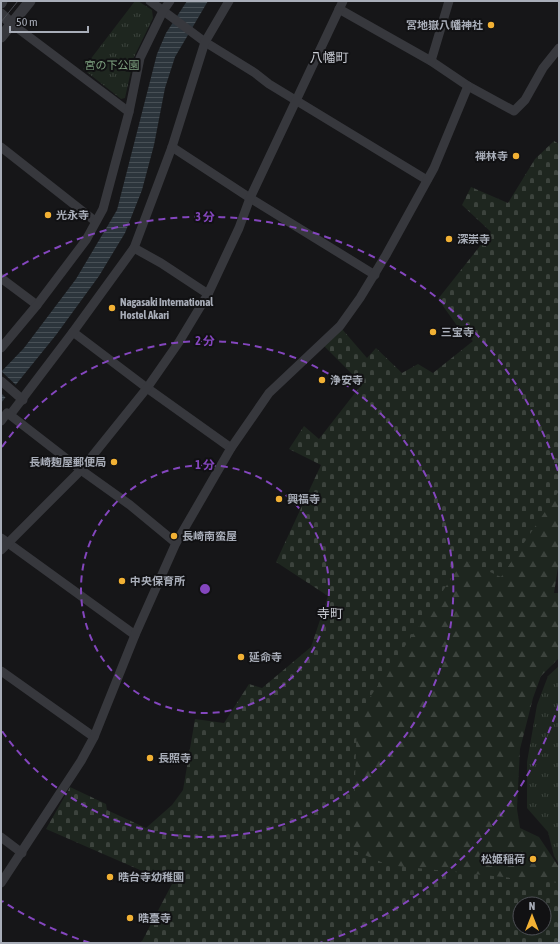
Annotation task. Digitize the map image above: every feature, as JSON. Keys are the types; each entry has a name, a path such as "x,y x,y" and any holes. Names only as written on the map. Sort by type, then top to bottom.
{"street":[{"path":"1,37 30,1"},
{"path":"150,1 205,42 296,101 427,180"},
{"path":"1,348 37,306 86,240 103,208 128,112 140,58 162,11 170,1"},
{"path":"10,415 23,400 134,248 172,147 205,42 229,1"},
{"path":"431,62 450,1"},
{"path":"135,635 3,544 81,470 146,388 178,342 208,294 239,228 250,198 341,5 468,86 514,111 525,100 543,68 559,48"},
{"path":"1,14 128,112"},
{"path":"1,883 22,853 94,738 135,635 176,543 231,448 269,393 340,326 375,275 427,180 468,86"},
{"path":"1,147 95,221"},
{"path":"172,147 250,198 375,275"},
{"path":"134,248 161,263 208,294"},
{"path":"1,278 37,306"},
{"path":"73,332 146,388 231,448"},
{"path":"1,381 23,400"},
{"path":"1,421 7,413 10,415 81,470 130,505 176,543"},
{"path":"1,671 94,738"},
{"path":"1,837 22,853"}],"green space":[{"name":"宮の下公園","path":"135,1 138,1 152,10 153,18 134,57 125,98 121,99 83,69"},
{"path":"554,141 559,144 559,491 501,577 464,560 357,716 353,850 388,865 559,883 559,943 141,943 172,884 46,829 70,787 106,804 107,810 146,828 172,805 183,790 195,719 224,723 249,684 262,688 311,647 328,596 276,562 321,465 289,449 304,426 319,439 362,384 324,346 342,329 367,358 376,348 402,373 418,364 433,373 473,341 458,327 438,299 491,232 462,205 471,187 508,203 535,159"},
{"path":"559,461 559,561 554,593 559,593 559,658 541,676 533,698 520,749 517,809 520,828 539,837 559,867 559,943 217,943 323,698"},
{"path":"559,666 559,864 554,856 548,832 527,808 527,762 537,705 548,676"}],"shaded area":[{"path":"187,1 208,1 175,57 165,88 154,145 142,190 125,233 99,276 56,335 1,403 1,372 24,348 76,279 117,210 157,54 166,33"}],"pier":[{"path":"1,371 17,386 7,399 1,393"}],"tram line":[{"path":"1,22 18,1"}],"place":[{"name":"宮地嶽八幡神社","path":"491,25"},
{"name":"禅林寺","path":"516,156"},
{"name":"光永寺","path":"48,215"},
{"name":"深崇寺","path":"449,239"},
{"name":"Nagasaki International Hostel Akari","path":"112,308"},
{"name":"三宝寺","path":"433,332"},
{"name":"浄安寺","path":"322,380"},
{"name":"長崎麹屋郵便局","path":"114,462"},
{"name":"興福寺","path":"279,499"},
{"name":"長崎南蛮屋","path":"174,536"},
{"name":"中央保育所","path":"122,581"},
{"name":"延命寺","path":"241,657"},
{"name":"長照寺","path":"150,758"},
{"name":"松姫稲荷","path":"533,859"},
{"name":"晧台寺幼稚園","path":"110,877"},
{"name":"晧臺寺","path":"130,918"}],"district":[{"name":"八幡町","path":"329,57"},
{"name":"寺町","path":"330,613"}]}
